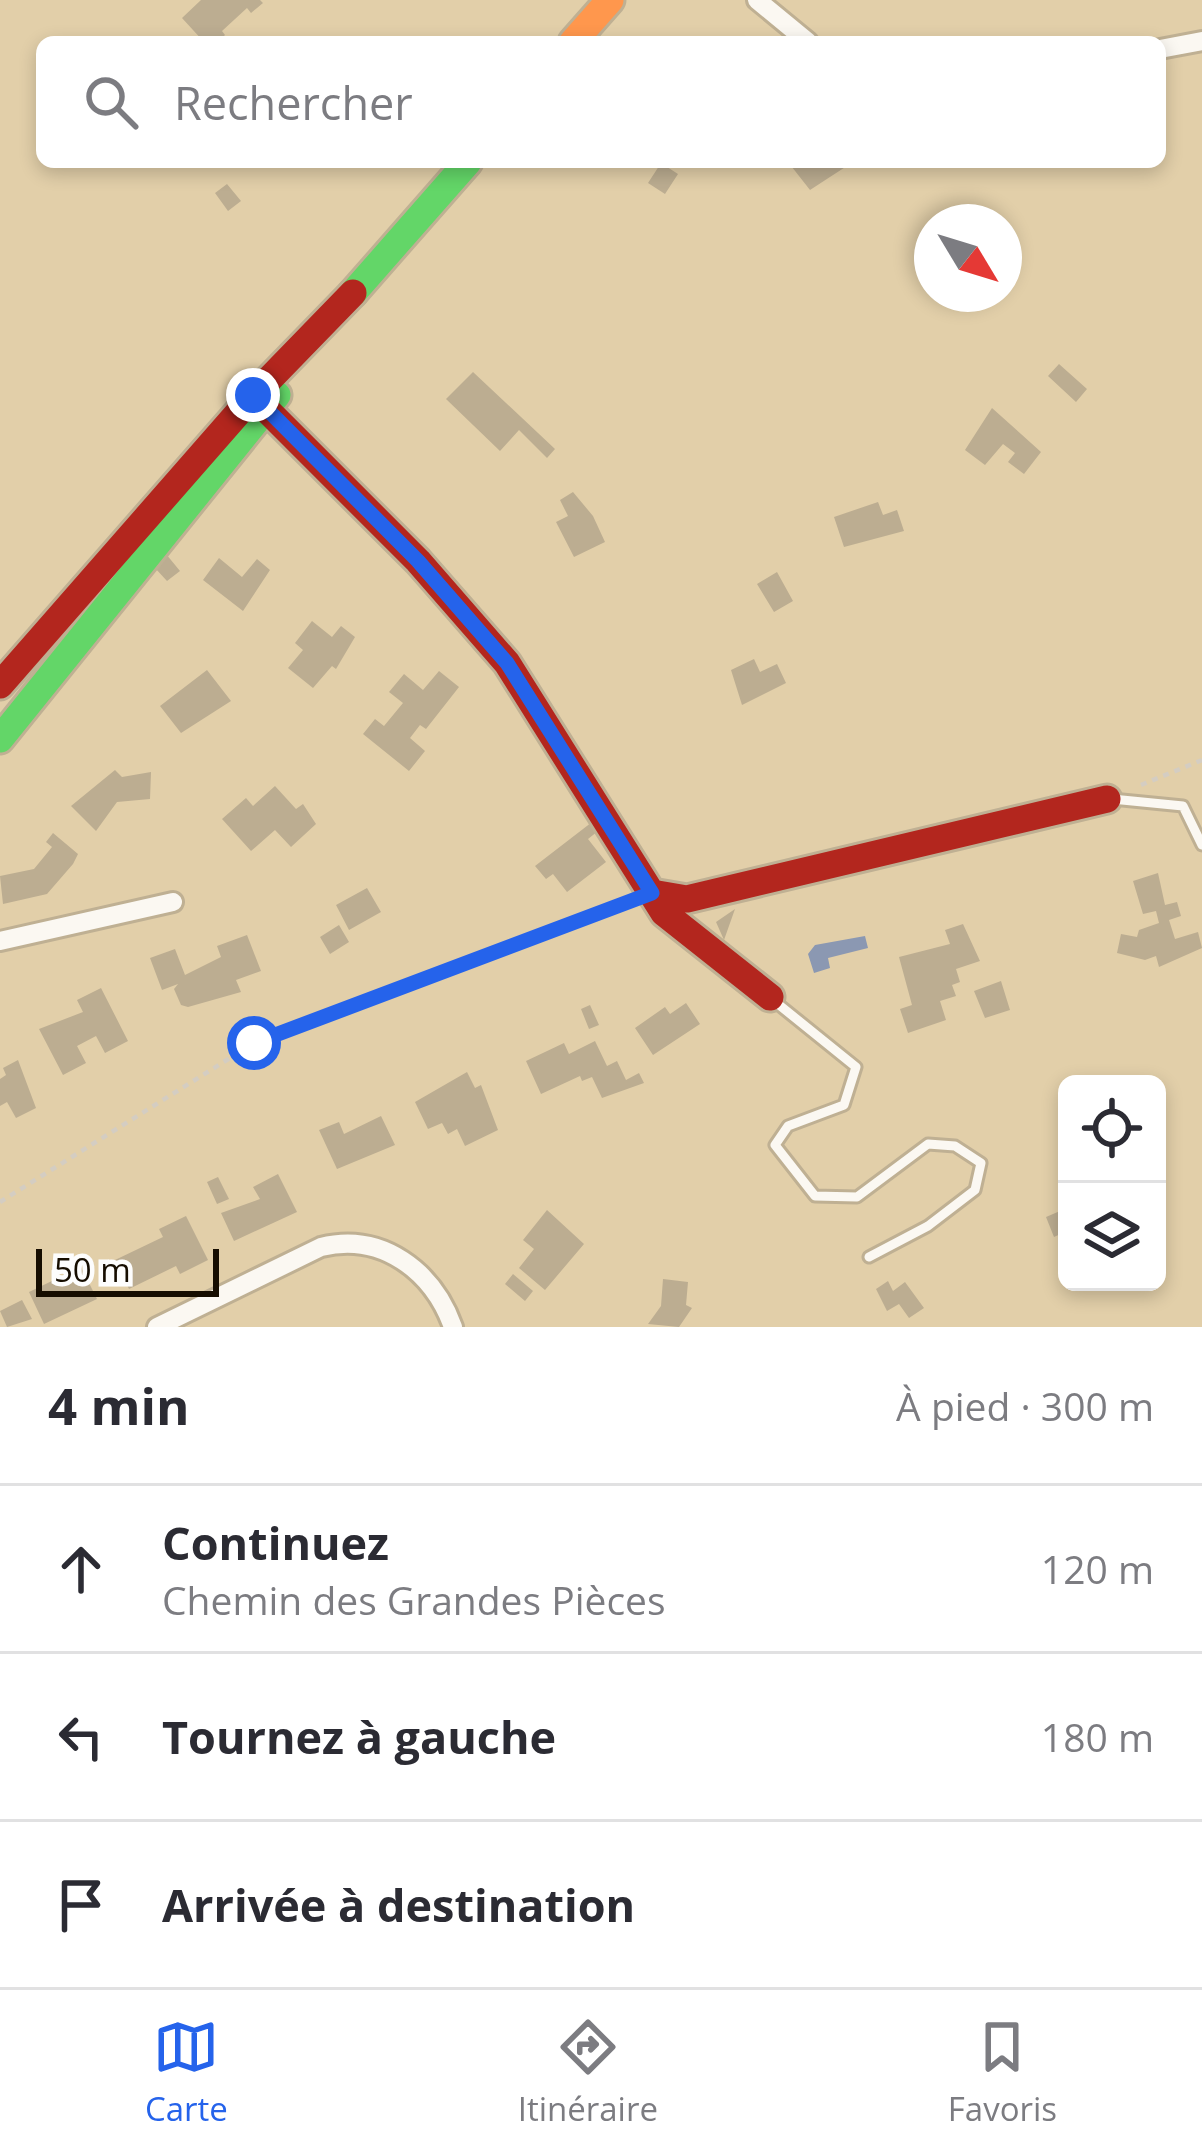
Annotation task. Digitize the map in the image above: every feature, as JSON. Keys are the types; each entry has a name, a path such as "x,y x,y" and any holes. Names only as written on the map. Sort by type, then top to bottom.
{"street":[{"path":"578,36 610,0"},
{"path":"758,0 801,36"},
{"path":"1166,48 1202,41"},
{"path":"0,685 260,402 463,168"},
{"path":"0,739 260,402"},
{"path":"260,402 418,561 507,663 664,913 770,997"},
{"path":"652,893 687,899 1107,799"},
{"path":"0,941 173,902"},
{"path":"157,1327 321,1247 347,1241 376,1247 411,1265 434,1286 453,1327"}],"lane":[{"path":"1107,799 1183,806 1202,844"},
{"path":"770,997 856,1067 844,1105 788,1126 775,1145 815,1196 857,1197 928,1144 955,1146 981,1163 975,1190 928,1226 869,1257"}],"path":[{"path":"1107,799 1202,760"},
{"path":"0,1202 254,1043 652,893"}],"water":[{"path":"865,936 868,948 828,958 830,968 814,973 808,954 815,945"}],"building":[{"path":"201,0 263,3 251,13 247,8 222,31 224,36 198,36 182,18"},
{"path":"658,168 678,174 665,194 648,183"},
{"path":"793,168 844,168 810,190"},
{"path":"227,184 241,201 228,211 215,193"},
{"path":"1059,364 1087,389 1076,402 1048,376"},
{"path":"473,372 555,449 547,458 519,430 500,451 446,399"},
{"path":"992,408 1041,452 1024,474 1008,462 1015,453 1003,444 985,465 965,450"},
{"path":"573,492 593,516 605,542 574,557 556,522 568,516 560,500"},
{"path":"878,502 883,515 897,510 904,531 844,547 834,517"},
{"path":"166,554 180,571 167,581 155,568"},
{"path":"219,558 242,577 257,559 270,570 243,611 203,580"},
{"path":"777,572 793,601 774,612 757,584"},
{"path":"312,621 332,637 341,626 355,637 336,669 332,666 313,688 288,668 303,650 295,643"},
{"path":"754,659 760,672 777,664 786,683 742,705 731,670"},
{"path":"207,670 231,701 181,733 160,706"},
{"path":"439,671 459,687 426,729 420,725 410,738 425,751 409,771 363,734 375,719 384,726 403,703 389,692 404,674 423,690"},
{"path":"115,770 122,777 151,772 150,799 117,802 96,831 71,806"},
{"path":"275,786 296,809 303,804 316,824 291,847 275,830 251,851 222,819 246,798 253,806"},
{"path":"596,819 603,827 588,839 606,862 567,892 553,874 546,879 535,866"},
{"path":"53,833 78,854 73,864 47,894 3,904 0,876 34,869 52,847 46,842"},
{"path":"1158,873 1165,905 1177,902 1181,916 1169,920 1175,939 1198,932 1202,948 1159,967 1156,956 1145,960 1117,953 1121,934 1137,937 1139,930 1159,923 1156,911 1143,914 1133,881"},
{"path":"367,888 381,912 349,930 336,905"},
{"path":"735,909 724,940 716,922"},
{"path":"963,924 980,961 956,969 960,982 952,985 956,996 940,1001 946,1020 908,1033 900,1009 912,1005 899,957 950,944 945,930"},
{"path":"339,925 349,942 330,954 320,937"},
{"path":"247,935 261,971 236,980 241,992 188,1007 181,1005 174,989 178,984 162,990 150,958 175,949 185,975 221,957 217,946"},
{"path":"1001,981 1010,1010 985,1018 974,991"},
{"path":"101,988 128,1041 105,1053 96,1036 77,1046 86,1063 63,1075 39,1029 83,1012 77,1000"},
{"path":"686,1003 700,1024 653,1055 635,1028 665,1007 670,1014"},
{"path":"590,1005 599,1025 589,1029 581,1009"},
{"path":"595,1041 607,1066 617,1061 626,1080 639,1073 644,1083 602,1098 592,1077 582,1081 580,1076 541,1094 526,1061 564,1043 569,1054"},
{"path":"18,1060 36,1108 16,1118 7,1102 0,1106 0,1079 6,1075 3,1068"},
{"path":"467,1072 475,1088 481,1085 498,1130 465,1146 457,1129 448,1134 442,1123 428,1129 415,1102"},
{"path":"381,1116 395,1145 337,1169 319,1130 339,1122 344,1134"},
{"path":"278,1174 297,1212 234,1241 221,1213 260,1199 253,1187"},
{"path":"218,1177 229,1199 217,1204 207,1182"},
{"path":"547,1210 584,1244 545,1290 519,1268 534,1249 523,1240"},
{"path":"1058,1212 1058,1235 1054,1237 1046,1217"},
{"path":"186,1216 208,1260 180,1274 176,1266 129,1289 115,1260 163,1237 159,1229"},
{"path":"81,1267 97,1299 44,1324 29,1292"},
{"path":"513,1274 533,1291 525,1301 505,1284"},
{"path":"663,1279 688,1282 686,1305 692,1308 679,1327 648,1324 661,1306"},
{"path":"888,1281 893,1291 905,1282 924,1308 909,1318 899,1304 887,1311 876,1289"},
{"path":"22,1300 32,1319 7,1327 0,1311"}],"traffic: fast":[{"path":"353,293 463,168"},
{"path":"0,739 277,395"}],"traffic: slow":[{"path":"578,36 610,0"}],"traffic: jam":[{"path":"0,685 253,396 353,293"},
{"path":"253,396 418,561 507,663 664,913 770,997"},
{"path":"652,893 687,899 1107,799"}],"route":[{"path":"253,395 418,561 507,663 652,893 570,920 254,1043"}]}
